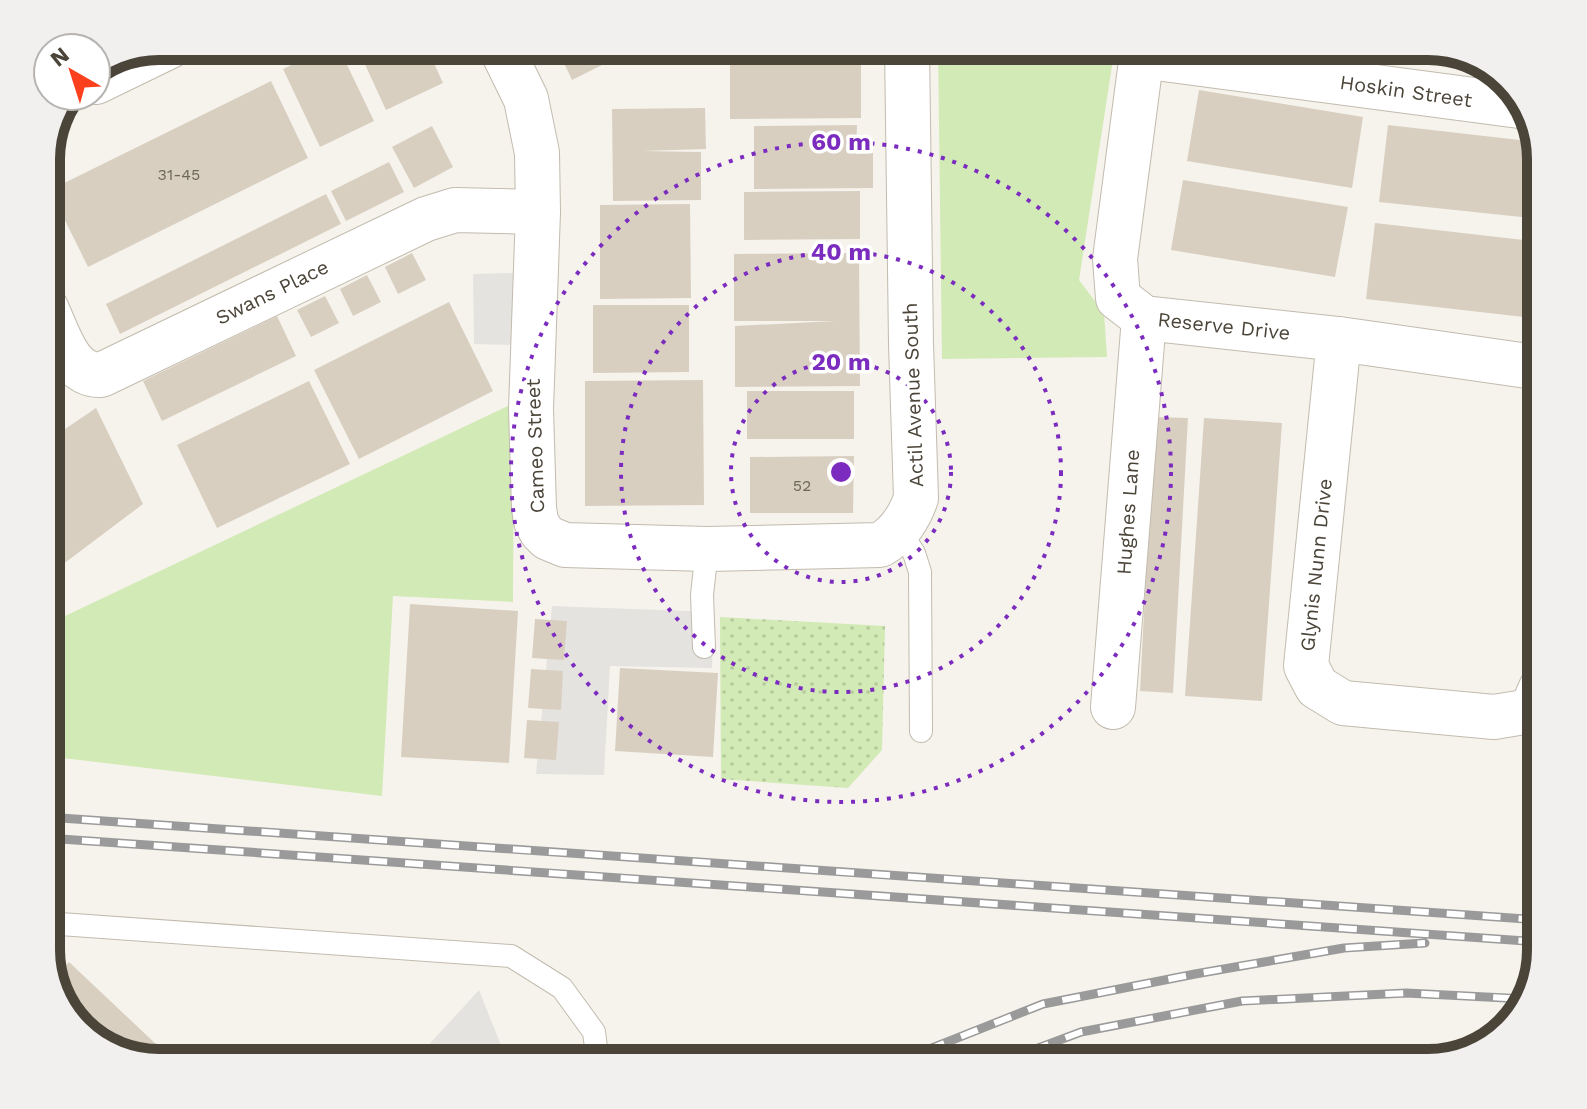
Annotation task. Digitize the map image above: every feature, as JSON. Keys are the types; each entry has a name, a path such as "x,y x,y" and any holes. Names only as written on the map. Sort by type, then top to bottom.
{"street":[{"name":"Cameo Street","path":"507,60 526,99 533,127 538,212 531,409 536,521 548,538 565,545 707,549 880,545 897,527"},
{"name":"Actil Avenue South","path":"897,527 909,519 916,498 907,60"},
{"name":"Reserve Drive","path":"1141,60 1115,259 1118,298 1144,318 1339,339 1527,366"},
{"name":"Hoskin Street","path":"1204,60 1510,105"},
{"path":"112,74 132,65"},
{"name":"Swans Place","path":"60,337 72,361 84,373 101,375 426,219 455,210 538,212"},
{"name":"Hughes Lane","path":"1113,707 1144,318"},
{"name":"Glynis Nunn Drive","path":"1339,339 1306,666 1317,687 1343,703 1494,717 1527,712"}],"lane":[{"path":"897,527 914,553 920,572 921,731"},
{"path":"704,647 702,595 707,549"},
{"path":"60,924 511,956 562,988 594,1032 596,1049"}],"green space":[{"path":"938,60 1113,60 1079,280 1104,313 1107,357 942,359"},
{"path":"514,403 513,602 393,596 382,796 60,758 60,618"},
{"path":"720,617 885,626 882,750 848,788 721,779"}],"shaded area":[{"path":"514,273 514,345 474,344 473,274"},
{"path":"552,606 714,612 712,668 610,666 604,775 536,774"},
{"path":"479,990 502,1049 425,1049"}],"building":[{"path":"302,60 345,60 374,121 320,147 283,69"},
{"path":"363,60 432,60 443,83 386,110"},
{"path":"563,60 612,60 572,80"},
{"path":"730,63 861,63 861,118 730,119"},
{"path":"271,81 308,158 88,267 60,210 60,185"},
{"path":"1199,90 1363,117 1352,188 1187,161"},
{"path":"705,108 706,149 642,151 701,152 701,200 613,201 612,109"},
{"path":"857,125 856,154 873,153 873,188 754,189 754,126"},
{"path":"1388,125 1525,141 1527,218 1379,202"},
{"path":"432,126 453,167 414,188 392,147"},
{"path":"389,162 404,192 346,221 331,191"},
{"path":"1183,180 1348,207 1335,277 1171,250"},
{"path":"860,191 860,239 744,240 744,192"},
{"path":"326,194 341,224 120,334 106,304"},
{"path":"690,204 691,298 600,299 600,205"},
{"path":"1375,223 1527,240 1527,317 1366,299"},
{"path":"412,253 426,280 398,294 385,267"},
{"path":"859,253 860,386 735,387 735,326 835,321 734,321 734,254"},
{"path":"367,275 381,302 353,316 340,289"},
{"path":"325,296 339,323 311,337 297,310"},
{"path":"449,302 493,391 359,459 314,370"},
{"path":"593,305 689,305 689,372 593,373"},
{"path":"277,316 296,356 162,421 143,381"},
{"path":"703,380 704,505 585,506 585,381"},
{"path":"309,381 350,464 217,528 177,445"},
{"path":"747,391 854,391 854,439 747,439"},
{"path":"96,408 143,504 60,566 60,432"},
{"path":"1154,417 1188,418 1173,693 1140,691"},
{"path":"1204,418 1282,423 1262,701 1185,696"},
{"path":"854,456 853,513 750,513 750,457"},
{"path":"410,604 518,611 509,763 401,757"},
{"path":"535,619 567,621 564,660 532,658"},
{"path":"620,668 718,673 713,757 615,751"},
{"path":"531,669 563,671 561,710 528,708"},
{"path":"527,720 559,722 556,760 524,758"},
{"path":"69,962 161,1049 133,1046 104,1032 89,1020 73,1000 62,969"}],"railway":[{"path":"60,818 1527,919"},
{"path":"60,839 1527,941"},
{"path":"929,1049 1043,1004 1344,948 1425,943"},
{"path":"1035,1049 1081,1032 1242,1001 1406,993 1514,998"}]}
